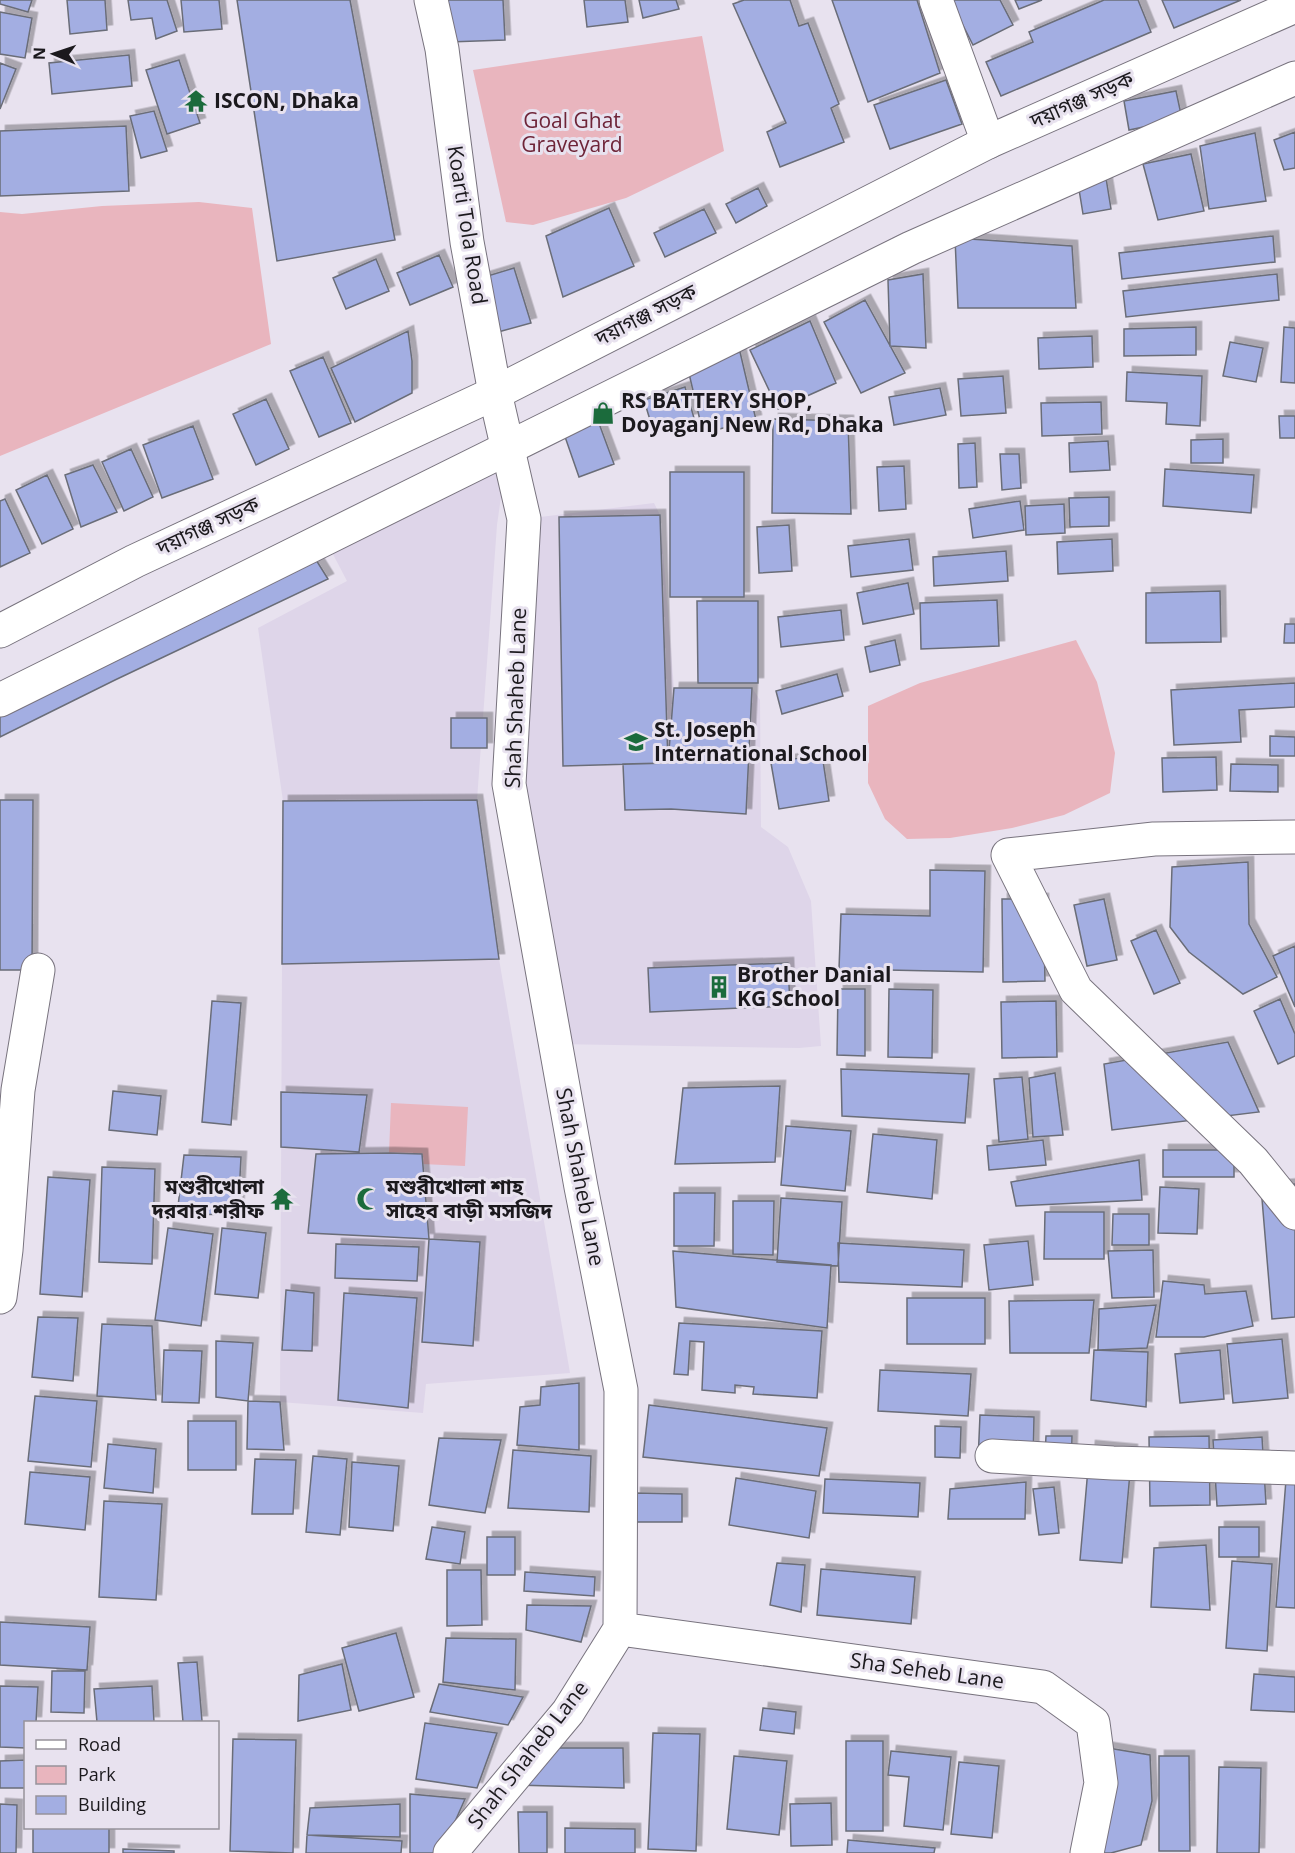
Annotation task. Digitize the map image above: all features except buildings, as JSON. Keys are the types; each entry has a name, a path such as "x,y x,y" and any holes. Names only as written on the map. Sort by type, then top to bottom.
{"street":[{"name":"Koarti Tola Road","path":"431,0 442,50 467,242 495,393 508,448"},
{"path":"936,0 988,142"},
{"name":"দয়াগঞ্জ সড়ক","path":"0,631 135,561 495,393 988,142 1295,6"},
{"path":"0,700 911,248 1295,78"},
{"name":"Shah Shaheb Lane","path":"450,1853 568,1712 620,1629 621,1390 579,1176 509,784 524,519 508,448"},
{"path":"1295,837 1154,839 1008,855 1076,990 1253,1161 1295,1214"},
{"path":"0,1297 6,1250 18,1090 38,970"},
{"path":"992,1456 1113,1463 1295,1468"},
{"name":"Sha Seheb Lane","path":"620,1629 1043,1687 1093,1724 1101,1783 1086,1853"}],"shaded area":[{"path":"508,448 497,525 477,800 283,801 258,628 347,581 325,539"},
{"name":"St. Joseph International School","path":"654,503 660,515 674,688 752,688 760,700 761,827 788,847 811,901 821,1046 799,1048 555,1044 509,784 524,519"},
{"name":"মশুরীখোলা দরবার শরীফ","path":"499,959 570,1373 426,1384 423,1413 280,1402 282,964"}],"green space":[{"name":"Goal Ghat Graveyard","path":"702,36 724,151 626,198 533,225 506,222 473,70"},
{"path":"199,202 252,208 271,344 0,456 0,212 22,214 102,206"},
{"path":"1076,640 1097,682 1115,753 1110,793 1064,815 1012,828 950,838 907,839 885,819 868,783 868,706 920,683"},
{"path":"391,1103 468,1107 465,1166 422,1164 422,1154 389,1153"}],"place":[{"name":"ISCON, Dhaka","path":"196,101"},
{"name":"RS BATTERY SHOP, Doyaganj New Rd, Dhaka","path":"603,413"},
{"name":"St. Joseph International School","path":"636,742"},
{"name":"Brother Danial KG School","path":"719,987"},
{"name":"মশুরীখোলা দরবার শরীফ","path":"282,1199"},
{"name":"মশুরীখোলা শাহ সাহেব বাড়ী মসজিদ","path":"368,1199"}]}
